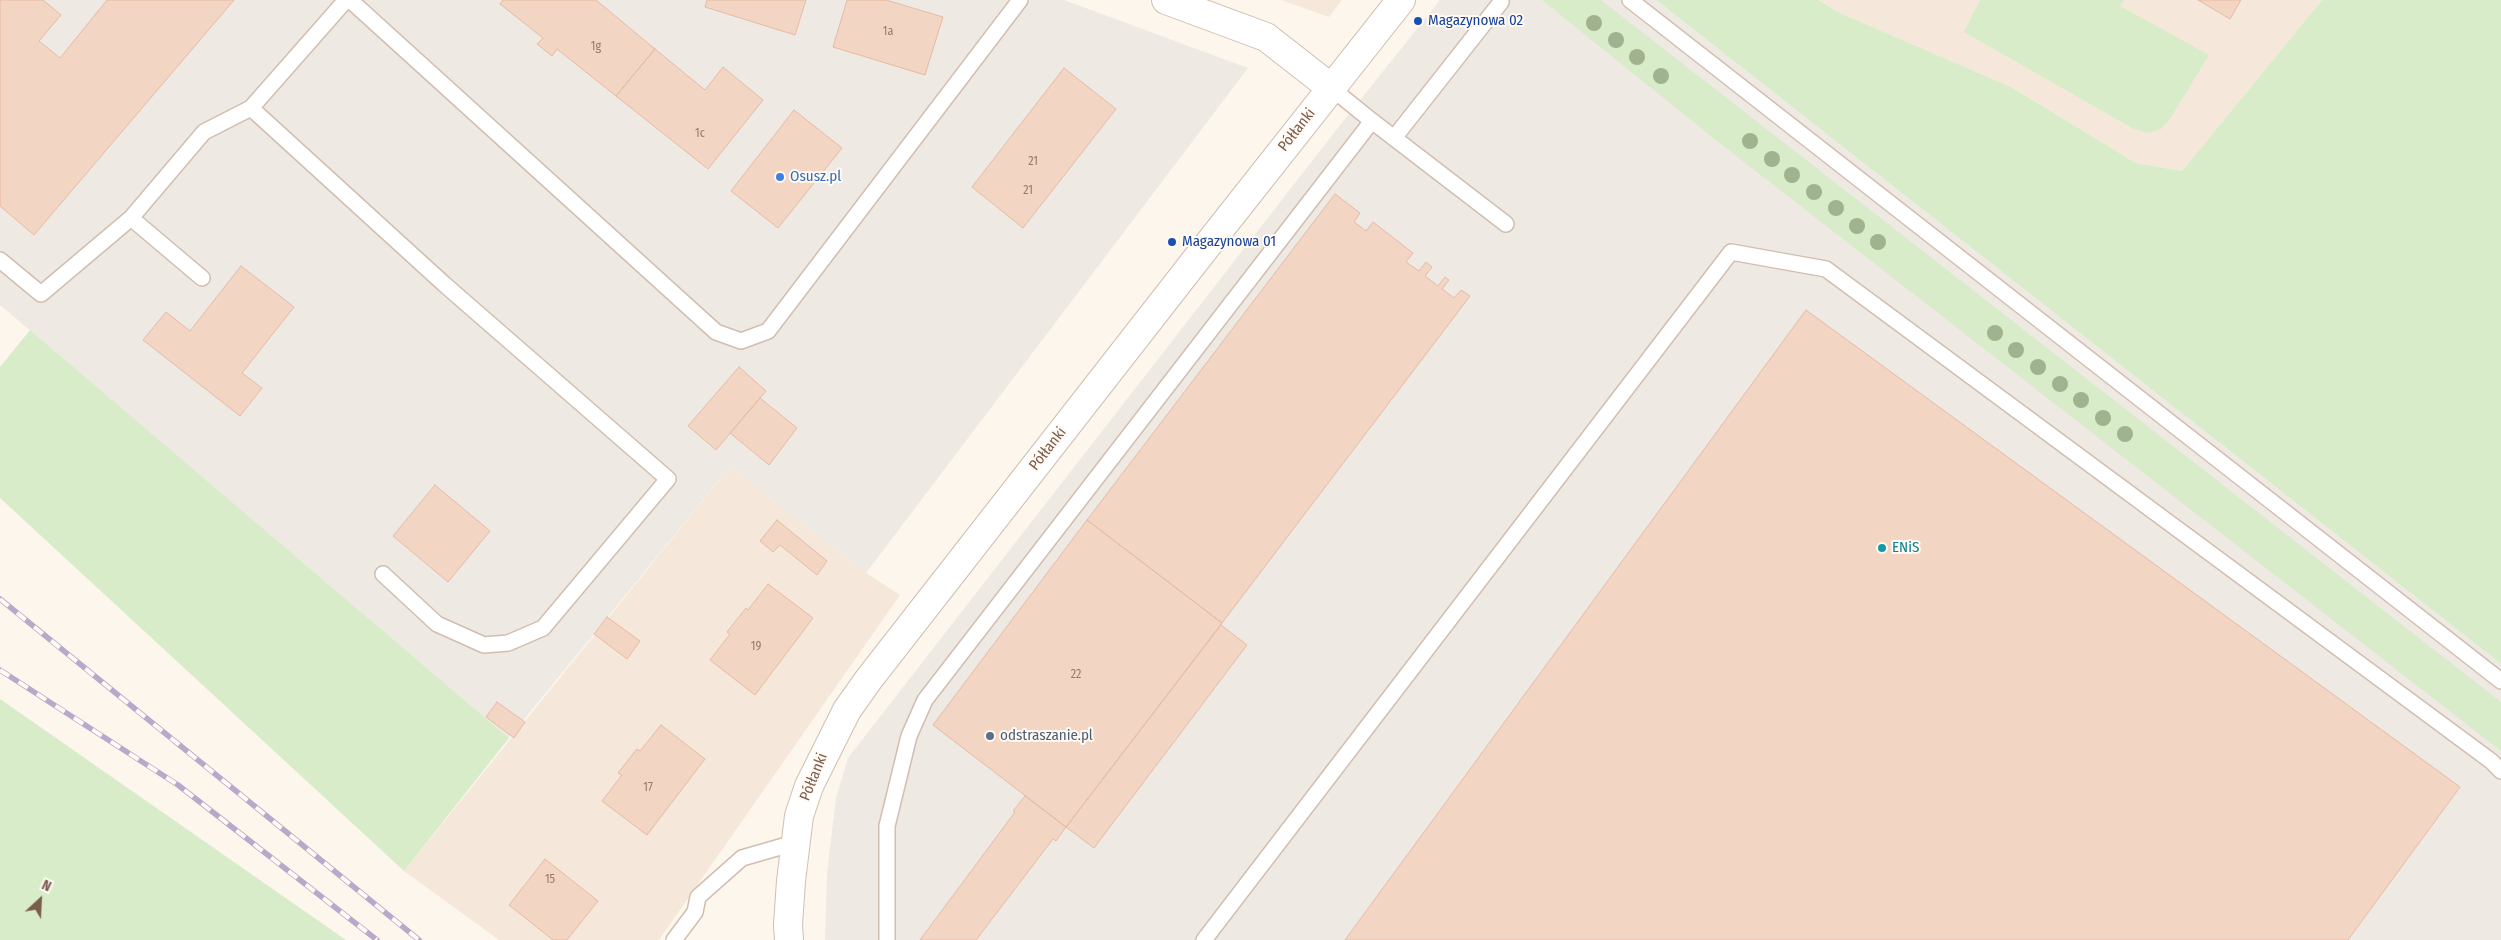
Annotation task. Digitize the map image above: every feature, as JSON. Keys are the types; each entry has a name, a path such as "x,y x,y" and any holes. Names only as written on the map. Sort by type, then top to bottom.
{"street":[{"path":"1166,0 1266,37 1330,87"},
{"name":"Półłanki","path":"790,940 788,925 794,843 808,786 847,710 868,679 1330,87 1401,0"}],"lane":[{"path":"0,260 41,294 131,218 204,132 251,108 346,0"},
{"path":"350,0 716,332 741,341 768,331 1020,0"},
{"path":"1630,0 2501,681"},
{"path":"1394,138 1501,2"},
{"path":"1330,87 1506,224"},
{"path":"251,108 444,284 668,479 543,628 508,643 484,645 437,624 383,574"},
{"path":"888,940 887,826 909,736 925,700 1372,121"},
{"path":"131,218 202,278"},
{"path":"1204,940 1731,252 1826,270 2475,749 2501,771"},
{"path":"674,940 696,912 698,896 742,858 794,843"}],"shaded area":[{"path":"0,0 1064,0 1248,68 866,573 730,467 509,738 0,305"},
{"path":"1281,0 1342,0 1329,17"},
{"path":"1440,0 1656,0 2501,664 2501,940 825,940 827,873 836,798 848,758 1333,134"},
{"path":"1820,0 2322,0 2182,171 2136,163 2011,87 1838,12"},
{"path":"730,467 866,573 900,595 659,940 499,940 404,871"}],"green space":[{"path":"1542,0 1601,0 2501,702 2501,751 1717,141"},
{"path":"1656,0 1819,0 1838,12 2011,87 2136,163 2182,171 2322,0 2501,0 2501,664"},
{"path":"1980,0 2124,0 2120,6 2209,55 2170,119 2161,129 2147,133 2132,128 1964,32"},
{"path":"30,330 509,738 404,871 0,498 0,367"},
{"path":"0,699 346,940 0,940"}],"building":[{"path":"0,0 43,0 61,15 39,41 60,58 107,0 234,0 34,235 0,206"},
{"path":"503,0 596,0 655,49 616,96 557,49 552,56 537,44 543,38 500,4"},
{"path":"707,0 806,0 795,35 705,7"},
{"path":"847,0 886,0 943,17 925,75 833,47"},
{"path":"2198,0 2241,0 2230,19"},
{"path":"655,49 705,90 723,67 763,100 708,169 616,96"},
{"path":"1064,68 1116,109 1023,228 972,187"},
{"path":"794,110 842,148 778,228 731,191"},
{"path":"1335,194 1360,213 1354,222 1366,231 1373,222 1413,253 1406,262 1419,271 1426,262 1432,267 1425,276 1438,286 1445,277 1449,280 1442,289 1454,298 1461,290 1470,296 1222,623 1087,520"},
{"path":"241,266 294,307 242,373 262,388 240,416 143,340 166,312 190,331"},
{"name":"ENiS","path":"1806,310 2460,787 2348,940 1345,940"},
{"path":"739,367 766,391 716,450 688,426"},
{"path":"760,398 797,428 769,465 730,433"},
{"path":"435,485 490,531 448,582 393,536"},
{"path":"777,520 827,561 817,575 780,545 773,552 760,541"},
{"path":"1087,520 1222,623 1066,827 933,725"},
{"path":"768,584 813,618 755,695 710,660 730,634 727,632 746,608 748,610"},
{"path":"607,617 640,641 627,659 594,634"},
{"path":"1221,625 1247,645 1094,848 1066,827"},
{"path":"497,702 525,722 514,738 486,717"},
{"path":"661,725 705,759 647,835 602,801 622,775 618,773 637,749 640,751"},
{"path":"1025,796 1066,827 1056,841 1053,839 976,940 920,940 1015,812 1013,811"},
{"path":"545,859 598,901 567,940 553,940 509,905"}],"railway":[{"path":"0,599 419,940"},
{"path":"0,670 178,785 377,940"}],"place":[{"name":"Magazynowa 02","path":"1418,21"},
{"name":"Osusz.pl","path":"780,177"},
{"name":"Magazynowa 01","path":"1172,242"},
{"name":"ENiS","path":"1882,548"},
{"name":"odstraszanie.pl","path":"990,736"}]}
